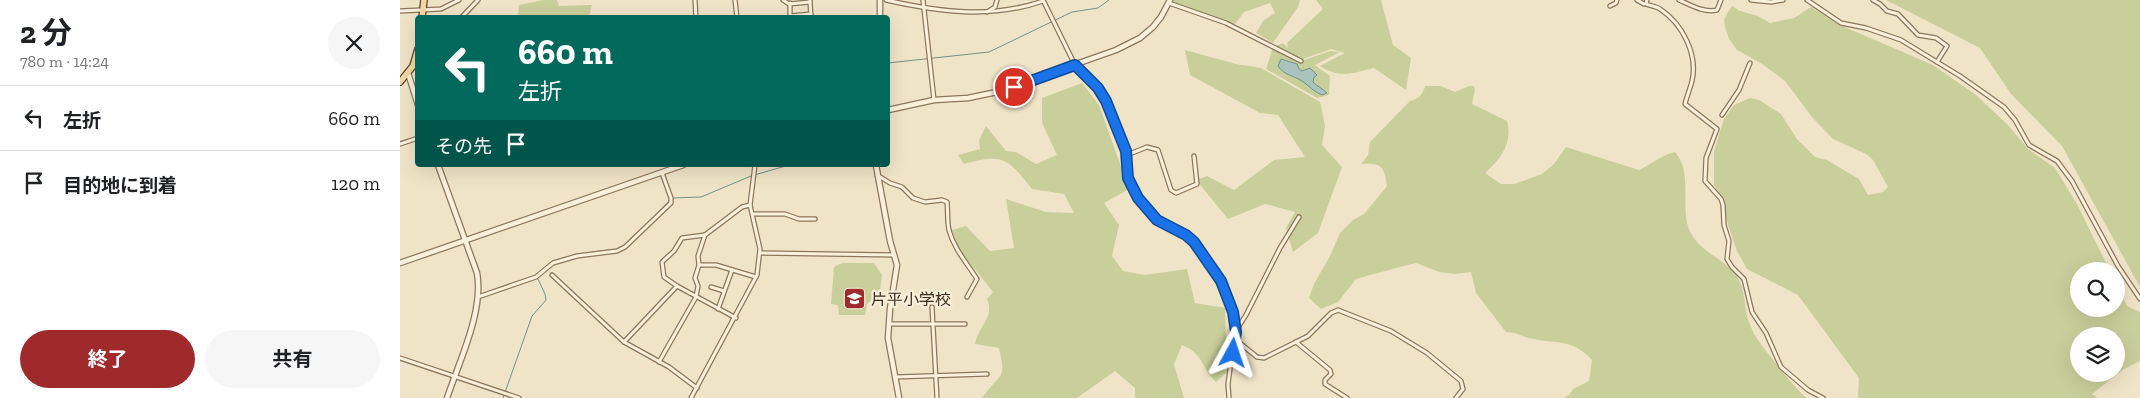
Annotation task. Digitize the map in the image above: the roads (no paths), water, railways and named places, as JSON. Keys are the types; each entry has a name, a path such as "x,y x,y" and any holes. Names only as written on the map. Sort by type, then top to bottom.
{"main road":[{"path":"422,15 424,0"},
{"path":"400,82 415,65"}],"street":[{"path":"400,11 441,9 459,0"},
{"path":"463,15 478,0"},
{"path":"695,0 696,15"},
{"path":"735,0 737,15"},
{"path":"783,0 790,4 810,1 811,15"},
{"path":"880,0 880,15"},
{"path":"886,0 905,2 924,8 987,12 1015,10 1043,1 1075,65 1102,94 1127,155 1128,178 1143,204 1157,220 1189,237 1221,281 1231,304 1236,332 1228,384 1230,398"},
{"path":"923,0 934,100"},
{"path":"987,12 995,7 997,0"},
{"path":"1610,6 1616,3 1617,0"},
{"path":"1637,0 1644,4"},
{"path":"1647,0 1646,4 1661,9 1676,24 1686,39 1692,57 1693,78 1685,104 1717,129 1706,158 1705,181 1721,199 1723,206 1724,225 1729,241 1727,259 1732,267 1744,278 1752,312 1766,333 1781,367 1808,390 1822,398"},
{"path":"1679,0 1703,11 1711,11 1717,10 1721,0"},
{"path":"1751,0 1784,0"},
{"path":"1873,0 1887,11 1898,14 1918,34 1942,42 1946,46 1937,62"},
{"path":"1810,1 1841,23 1887,34 1901,40 1982,90 2004,107 2015,120 2029,145 2057,161 2081,195 2118,266 2140,299"},
{"path":"890,110 934,100 968,98 997,92 1116,50 1140,38 1157,22 1169,2 1226,23 1302,61"},
{"path":"790,4 790,15"},
{"path":"1722,115 1739,90 1750,63"},
{"path":"408,73 415,95"},
{"path":"400,144 415,139"},
{"path":"1127,155 1148,146 1158,150 1171,190 1176,193 1197,184 1194,156"},
{"path":"439,167 477,274 478,297 474,317 447,398"},
{"path":"400,263 678,167"},
{"path":"691,398 736,318 756,277 760,252 750,204 755,167"},
{"path":"876,167 897,272 888,324 888,338 899,398"},
{"path":"478,297 536,277 553,263 577,256 617,251 625,247 671,203 662,173"},
{"path":"877,175 890,183 902,187 913,198 925,202 942,200 947,202 948,228 951,236 959,253 964,257 969,269 977,278 967,297"},
{"path":"736,318 696,297 664,277 662,262 674,251 682,238 705,235 742,207 750,204"},
{"path":"753,214 786,214 799,219 816,219"},
{"path":"1236,332 1250,309 1261,283 1275,261 1278,251 1299,217"},
{"path":"659,362 696,297 698,256 705,235"},
{"path":"760,252 895,255"},
{"path":"699,265 716,265 756,277"},
{"path":"718,309 732,270"},
{"path":"552,275 624,342 659,362 697,388"},
{"path":"624,342 677,286"},
{"path":"710,287 724,291"},
{"path":"932,308 937,398"},
{"path":"1235,340 1257,357 1263,358 1308,336 1331,313 1338,310 1381,326 1427,353 1461,381 1462,389 1456,398"},
{"path":"888,324 965,324"},
{"path":"1296,342 1330,370 1331,374 1325,381 1325,384 1347,398"},
{"path":"400,358 519,398"},
{"path":"894,377 987,374"}],"water":[{"path":"1281,59 1297,64 1302,71 1310,68 1317,75 1314,77 1313,82 1327,93 1319,94 1302,81 1283,71 1278,66"}],"waterway":[{"path":"890,63 989,52 1072,12 1098,8 1109,0"},
{"path":"647,224 672,198 701,197 751,176 782,167"},
{"path":"592,252 618,249"},
{"path":"566,258 576,254 583,254"},
{"path":"538,273 552,262 562,259"},
{"path":"503,398 532,316 546,300 537,277"}],"place":[{"name":"片平小学校","path":"855,299"}]}
